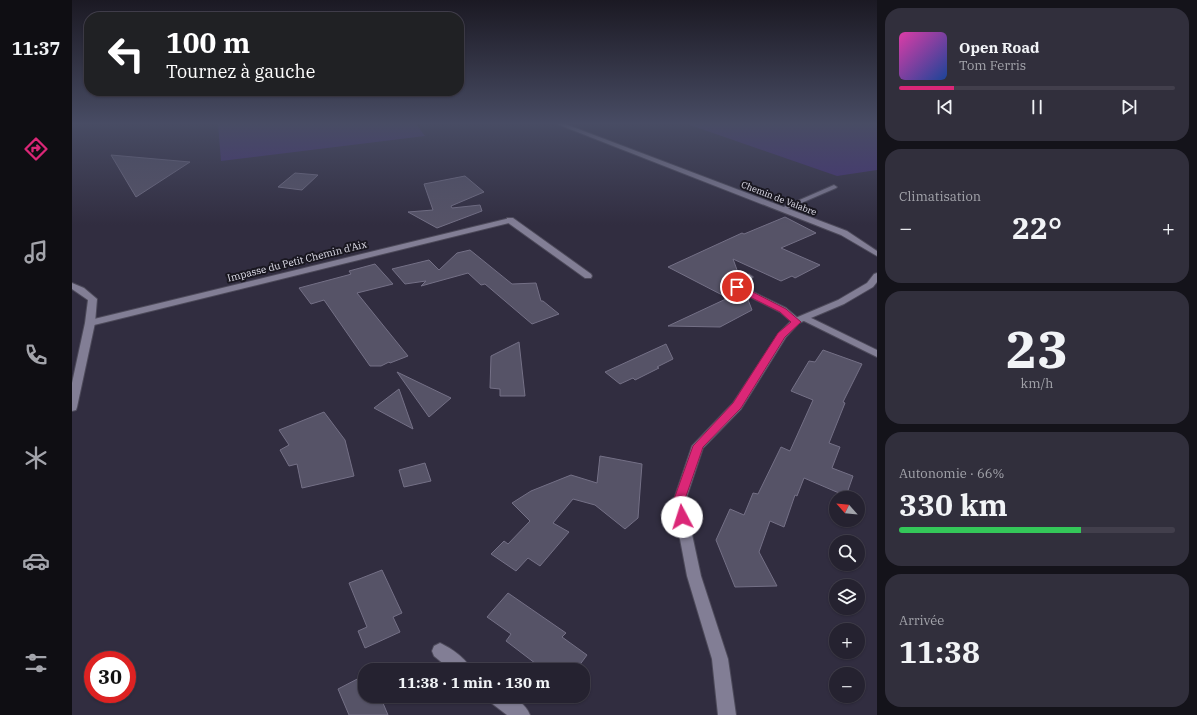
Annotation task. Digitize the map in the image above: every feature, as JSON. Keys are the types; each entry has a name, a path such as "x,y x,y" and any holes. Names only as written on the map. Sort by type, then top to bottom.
{"street":[{"name":"Chemin de Valabre","path":"647,157 844,233 877,254"},
{"path":"783,209 834,187"},
{"name":"Impasse du Petit Chemin d'Aix","path":"90,323 510,220 588,276"},
{"path":"726,715 720,659 694,576 679,502 698,446 737,406 782,335 801,320 847,299 870,285 877,276"},
{"path":"749,277 737,287 801,320 877,354"},
{"path":"72,286 81,290 93,299 90,323 72,406"},
{"path":"440,651 455,663"},
{"path":"505,703 521,715"}],"shaded area":[{"path":"221,157 251,157 221,161"},
{"path":"783,157 877,157 877,170 837,176"}],"building":[{"path":"112,157 138,157 190,162 136,197"},
{"path":"295,173 318,175 302,190 278,187"},
{"path":"465,176 484,192 451,206 452,208 480,205 482,211 437,228 408,212 433,210 424,184"},
{"path":"785,217 816,233 781,248 820,265 795,278 792,276 781,281 733,259 740,278 733,284 732,288 733,290 747,297 752,310 720,327 668,326 728,298 668,267 742,233 744,234"},
{"path":"470,250 512,284 536,283 541,301 559,314 532,324 485,284 481,285 468,273 421,286 426,281 405,284 392,269 429,260 439,270 457,253"},
{"path":"375,264 393,284 357,293 408,356 381,366 370,366 324,300 311,304 299,288 348,275 351,274 349,271"},
{"path":"519,342 525,396 500,396 500,389 490,388 491,356"},
{"path":"666,344 673,359 635,380 633,378 620,384 605,372"},
{"path":"823,350 862,364 843,402 845,403 829,443 840,447 832,468 853,476 848,491 834,491 804,478 797,496 795,495 784,527 770,521 759,552 777,586 735,587 716,540 730,509 744,515 753,493 758,494 781,447 790,451 813,400 791,391 809,361 815,362"},
{"path":"397,372 451,398 429,417"},
{"path":"399,389 413,429 374,408"},
{"path":"324,412 345,440 354,476 302,488 297,464 289,466 280,450 289,445 279,430"},
{"path":"600,456 642,464 638,518 625,529 595,505 573,499 553,523 569,532 540,566 528,558 516,571 491,554 504,541 508,544 530,521 512,503 531,491 571,475 597,483"},
{"path":"425,463 431,481 404,487 399,470"},
{"path":"382,570 402,613 393,617 400,632 365,648 358,631 367,627 349,583"},
{"path":"508,593 566,633 562,637 587,655 581,663 535,663 506,641 511,634 487,617"},
{"path":"358,679 358,703 383,703 388,715 349,715 338,689"}],"route":[{"path":"682,517 679,502 698,446 737,406 782,335 796,322 783,310 737,287"}]}
